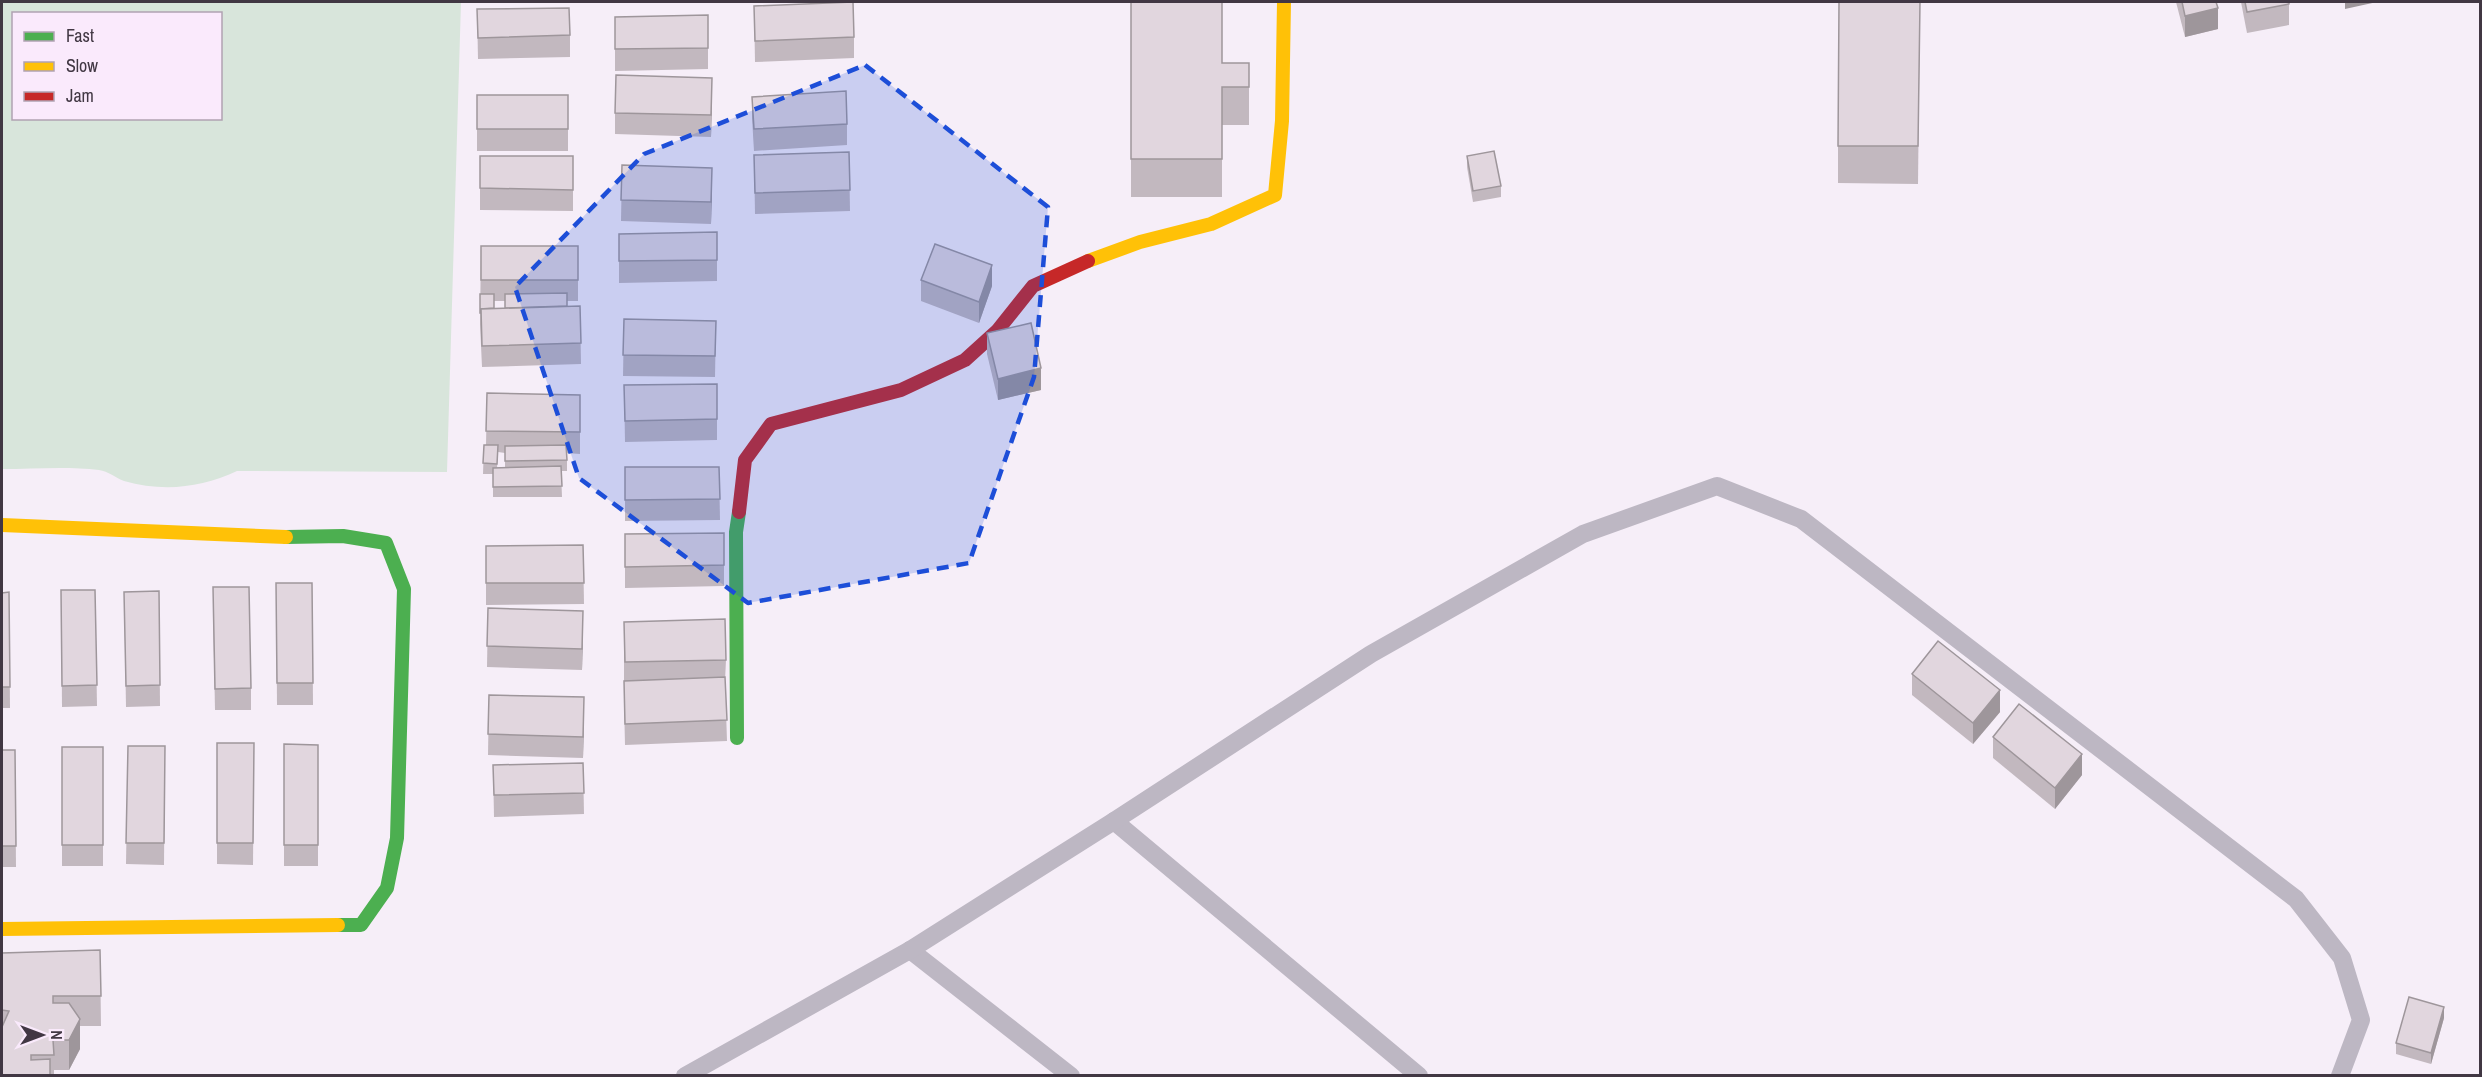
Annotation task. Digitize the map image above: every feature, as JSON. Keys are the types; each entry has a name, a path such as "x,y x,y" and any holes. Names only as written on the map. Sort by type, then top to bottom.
{"street":[{"path":"737,738 736,532 745,460 771,424 901,390 965,360 997,331 1034,286 1079,264 1140,242 1211,224 1275,195 1282,121 1284,2"},
{"path":"2,525 296,537 343,536 386,543 404,589 398,838 387,888 361,925 2,929"}],"lane":[{"path":"685,1076 910,950 1371,654 1583,534 1717,486 1801,519 2296,899 2342,958 2361,1020 2340,1076"},
{"path":"1114,821 1419,1076"},
{"path":"910,950 1071,1076"}],"highlighted area":[{"path":"865,65 1048,207 1034,377 969,563 748,603 579,478 515,287 644,154"}],"shaded area":[{"path":"2,2 461,2 447,472 237,471 196,485 167,487 124,481 99,470 2,469"}],"building":[{"path":"853,2 854,37 755,41 754,6"},
{"path":"1131,2 1222,2 1222,63 1249,63 1249,87 1222,87 1222,159 1131,159"},
{"path":"1839,2 1920,2 1918,146 1838,146"},
{"path":"2182,2 2216,2 2218,8 2185,16"},
{"path":"2245,2 2289,2 2289,4 2247,12"},
{"path":"569,8 570,35 478,38 477,9"},
{"path":"708,15 708,48 615,49 615,17"},
{"path":"616,75 712,78 711,115 615,113"},
{"path":"846,91 847,124 754,129 752,97"},
{"path":"477,95 568,95 568,129 477,129"},
{"path":"1494,151 1501,186 1473,191 1467,156"},
{"path":"849,152 850,190 755,193 754,155"},
{"path":"480,156 573,156 573,190 480,188"},
{"path":"622,165 712,168 711,202 621,200"},
{"path":"717,232 717,260 619,261 619,234"},
{"path":"935,244 992,265 979,302 921,280"},
{"path":"481,246 578,246 578,280 481,280"},
{"path":"567,293 567,306 505,308 505,294"},
{"path":"480,294 494,294 494,308 481,309 480,313"},
{"path":"580,306 581,343 482,346 481,309"},
{"path":"624,319 716,321 715,356 623,355"},
{"path":"1031,323 1041,368 998,379 987,333"},
{"path":"717,384 717,419 625,421 624,385"},
{"path":"487,393 580,395 580,432 486,431"},
{"path":"484,445 498,445 497,464 483,463"},
{"path":"566,445 567,460 505,461 505,446"},
{"path":"561,466 562,486 493,487 493,468"},
{"path":"625,467 719,467 720,499 625,500"},
{"path":"724,533 724,565 625,567 625,534"},
{"path":"583,545 584,583 486,583 486,546"},
{"path":"276,583 312,583 313,683 277,683"},
{"path":"213,587 249,587 251,688 215,689"},
{"path":"61,590 95,590 97,685 62,686"},
{"path":"159,591 160,685 126,686 124,592"},
{"path":"9,592 10,687 2,687 2,593"},
{"path":"488,608 583,611 582,649 487,646"},
{"path":"725,619 726,660 625,662 624,622"},
{"path":"1938,641 2000,690 1973,723 1912,674"},
{"path":"725,677 727,720 625,724 624,681"},
{"path":"489,695 584,697 583,737 488,734"},
{"path":"2019,704 2082,754 2055,788 1993,737"},
{"path":"217,743 254,743 253,843 217,843"},
{"path":"284,744 318,745 318,845 284,845"},
{"path":"128,746 165,746 164,843 126,843"},
{"path":"62,747 103,747 103,845 62,845"},
{"path":"2,750 15,750 16,846 2,846"},
{"path":"583,763 584,793 494,795 493,765"},
{"path":"100,950 101,996 53,996 53,1003 69,1003 80,1019 69,1040 53,1040 54,1055 31,1055 31,1060 50,1059 50,1076 2,1076 2,1027 9,1011 2,1010 2,953"},
{"path":"2409,997 2444,1007 2431,1053 2396,1043"}],"traffic: fast":[{"path":"737,738 736,532 739,512"},
{"path":"286,537 343,536 386,543 404,589 397,838 387,888 361,925 338,925"}],"traffic: slow":[{"path":"1088,261 1140,242 1211,224 1275,195 1282,121 1284,2"},
{"path":"2,525 286,537"},
{"path":"2,929 338,925"}],"traffic: jam":[{"path":"739,512 745,460 771,424 901,390 965,360 997,331 1033,286 1088,261"}]}
